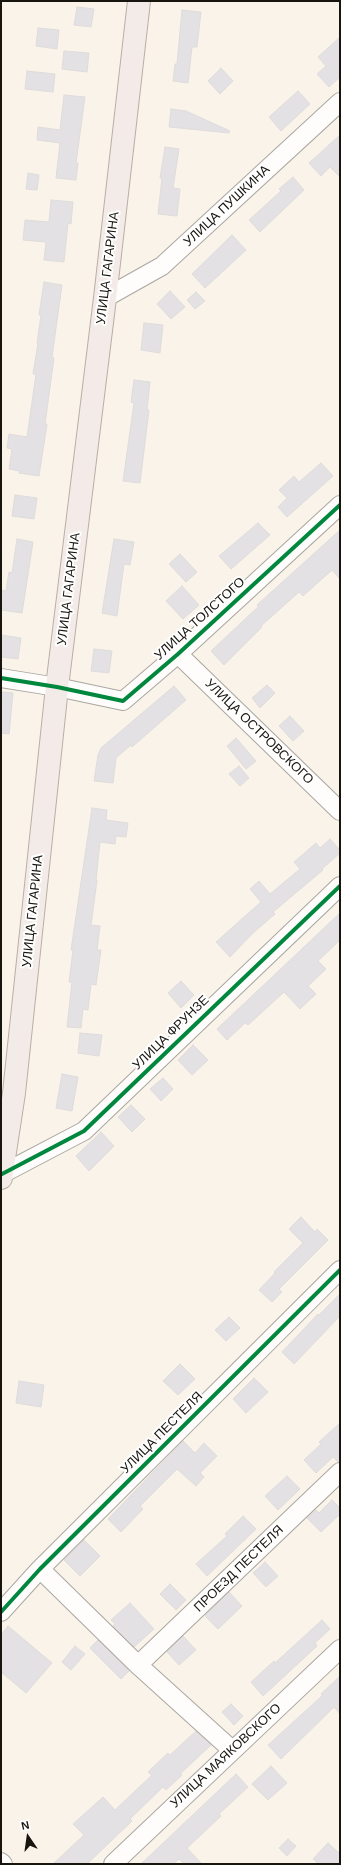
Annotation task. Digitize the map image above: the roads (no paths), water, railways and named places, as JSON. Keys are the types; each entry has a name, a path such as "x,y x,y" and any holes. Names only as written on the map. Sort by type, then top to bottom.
{"main road":[{"name":"УЛИЦА ГАГАРИНА","path":"1,1178 7,1092 105,298 139,1"}],"street":[{"name":"УЛИЦА ПУШКИНА","path":"105,298 162,266 340,102"},
{"name":"УЛИЦА ТОЛСТОГО","path":"56,687 123,701 178,654 340,506"},
{"name":"УЛИЦА ОСТРОВСКОГО","path":"178,654 340,811"},
{"path":"1,678 56,687"},
{"name":"УЛИЦА ФРУНЗЕ","path":"2,1174 84,1131 340,886"},
{"name":"УЛИЦА ПЕСТЕЛЯ","path":"1,1612 40,1570 340,1270"},
{"name":"ПРОЕЗД ПЕСТЕЛЯ","path":"138,1665 340,1472"},
{"path":"40,1570 138,1665 232,1750"},
{"name":"УЛИЦА МАЯКОВСКОГО","path":"113,1864 340,1649"}]}
